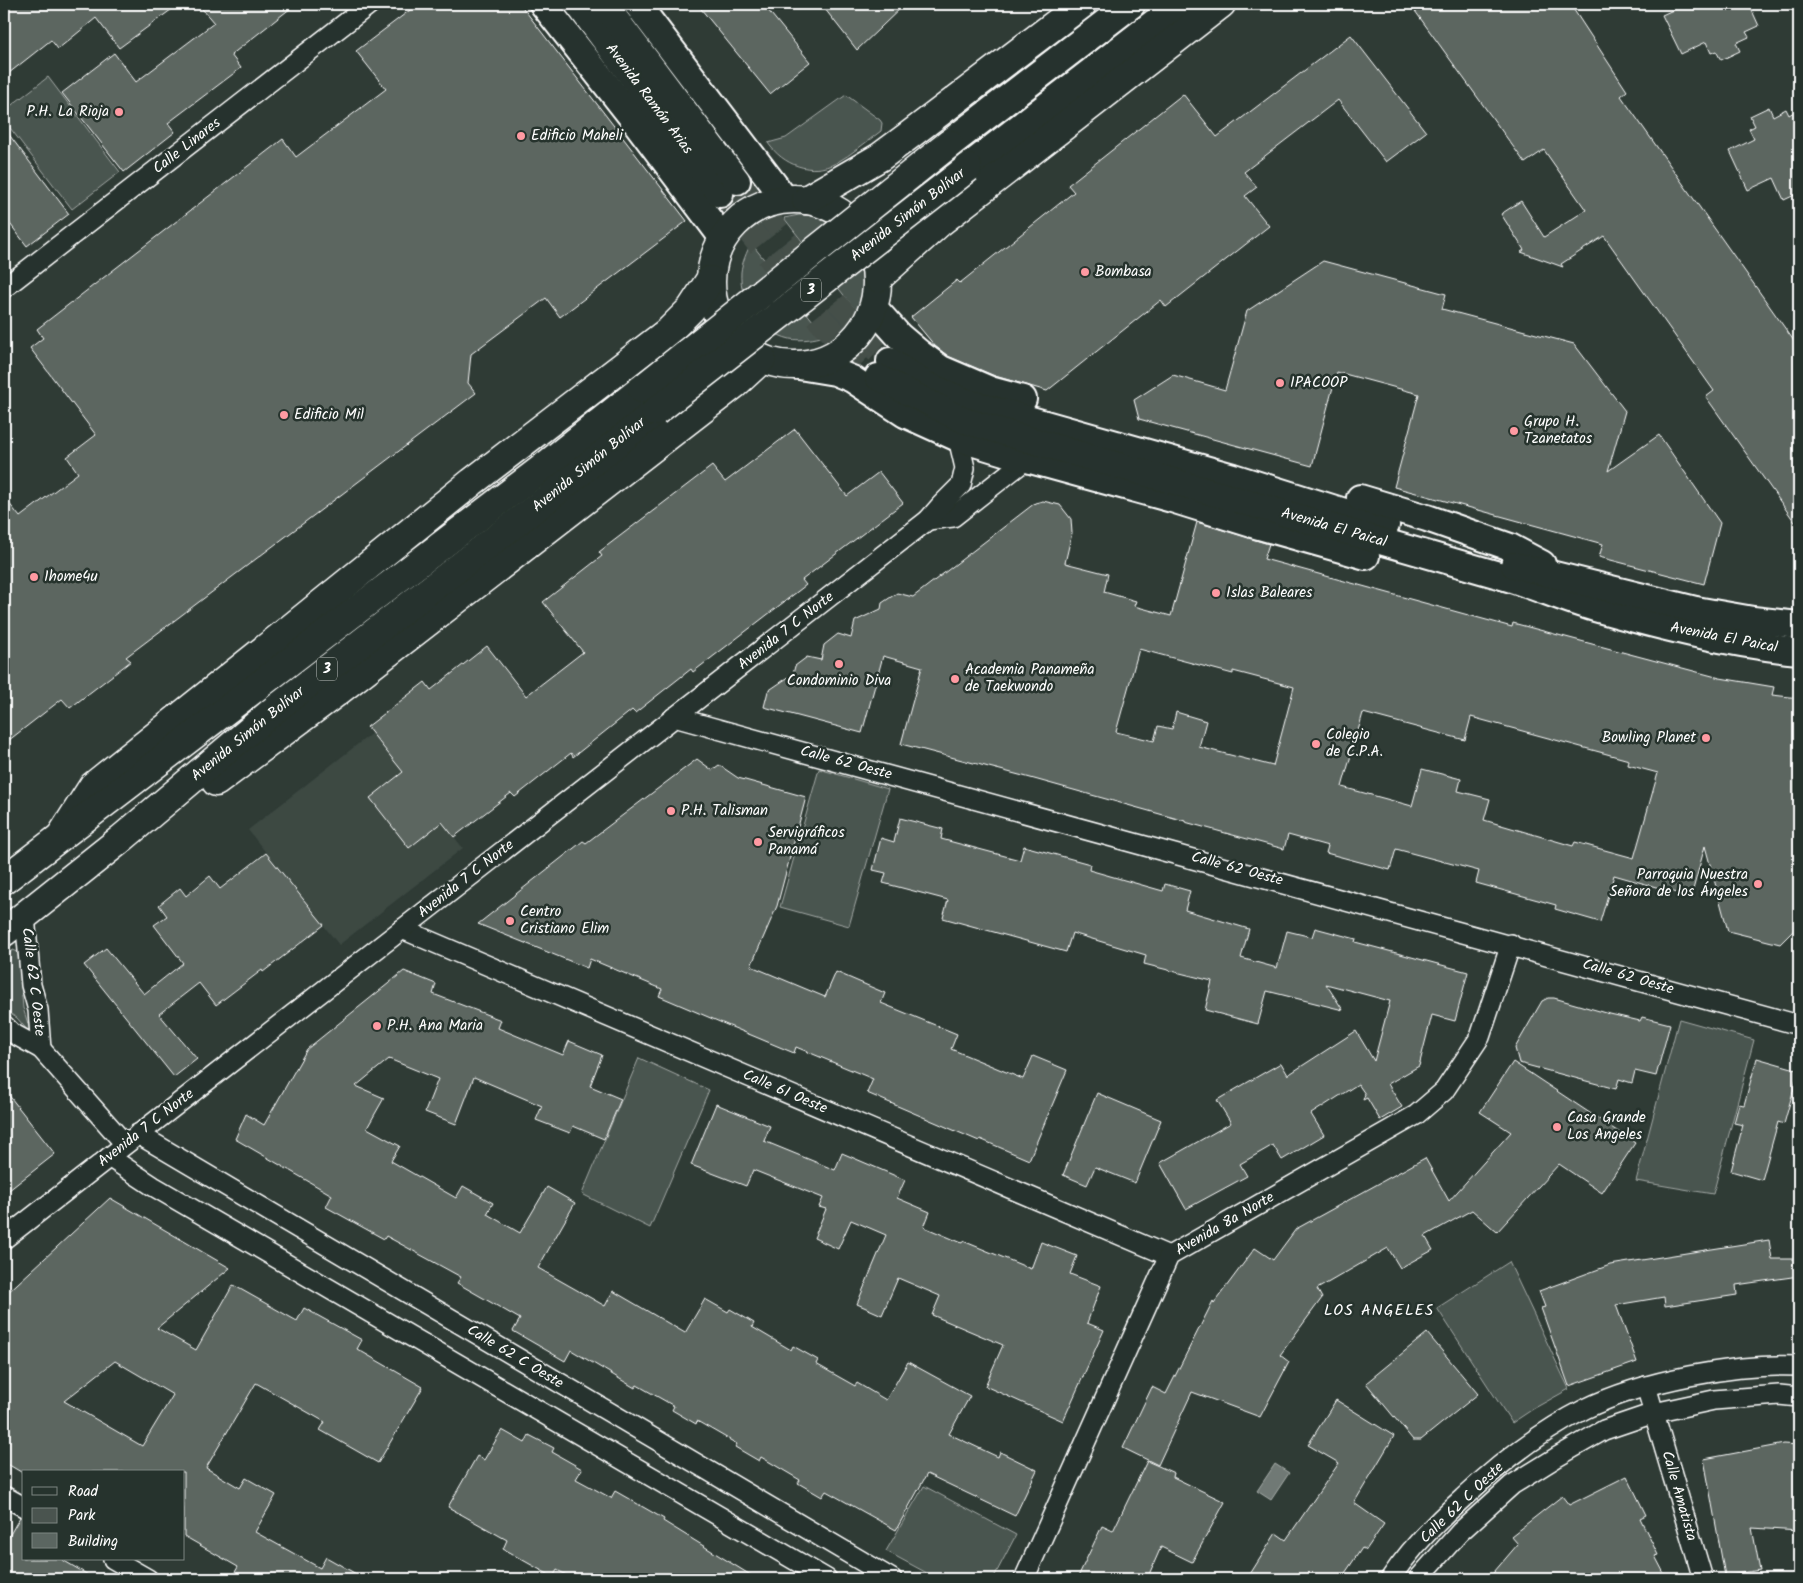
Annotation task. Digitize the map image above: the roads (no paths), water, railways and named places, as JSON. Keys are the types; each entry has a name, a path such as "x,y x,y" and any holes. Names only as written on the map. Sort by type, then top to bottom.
{"main road":[{"path":"543,4 722,237"},
{"name":"Avenida Ramón Arias","path":"578,4 729,188 604,4"},
{"path":"636,4 796,199 822,204 837,211 850,220 870,246 878,278 877,293 874,308 859,334 837,354 823,360 793,365"},
{"path":"1082,4 880,157 796,199 760,206 739,219 722,237 713,258 710,280 713,305 724,328 740,346 762,359 778,364 834,372 852,379 905,414 958,438 1455,582 1593,607"},
{"name":"Avenida Simón Bolívar","path":"14,924 147,817 273,711 547,499 648,400 949,144 1130,4"},
{"name":"Avenida Simón Bolívar","path":"4,880 540,470 648,400 977,178 1180,4"},
{"path":"878,278 939,223 977,178 1221,4"},
{"path":"928,122 926,141 929,155 943,173 958,183 977,178"},
{"path":"61,836 93,786 472,482 677,323 691,309 710,280"},
{"path":"874,308 899,336 941,369 990,390 1427,518 1510,547 1561,575"},
{"path":"147,817 196,796 337,692 735,384 762,359"},
{"path":"626,364 635,362 646,365 662,372 672,383 678,394 674,430"},
{"name":"Avenida El Paical","path":"1799,625 1753,620 1696,610 1509,563 1233,477 967,402 884,369 963,420 1403,549 1504,576 1593,607 1702,636 1764,648 1799,651"}],"street":[{"name":"Calle Linares","path":"4,288 370,4"},
{"name":"Avenida 7 C Norte","path":"4,1239 928,520 961,485 965,468 958,438"},
{"path":"928,520 954,517 1027,459"},
{"name":"Calle 62 Oeste","path":"674,717 1032,812 1799,1025"},
{"name":"Calle 62 C Oeste","path":"14,924 38,1010 41,1049"},
{"name":"Calle 61 Oeste","path":"402,929 1169,1256"},
{"name":"Avenida 8a Norte","path":"1024,1579 1169,1256 1416,1115 1444,1091 1480,1037 1511,944"},
{"name":"Calle 62 C Oeste","path":"4,1025 12,1033 41,1049 132,1139 892,1579"},
{"path":"109,1157 153,1186 827,1579"},
{"name":"Calle 62 C Oeste","path":"1390,1579 1397,1567 1440,1519 1492,1471 1545,1432 1586,1408 1646,1386 1721,1371 1783,1365 1799,1366"},
{"name":"Calle Amatista","path":"1646,1386 1703,1579"},
{"name":"Calle 62 C Oeste","path":"1418,1579 1460,1532 1512,1485 1557,1456 1604,1430 1654,1413 1714,1400 1779,1395 1799,1397"},
{"path":"4,1496 22,1506"},
{"path":"115,1560 148,1579"}],"tunnel":[{"path":"737,181 858,333 890,361"},
{"path":"720,194 821,320 878,377"}],"place":[{"name":"P.H. La Rioja","path":"119,112"},
{"name":"Edificio Maheli","path":"521,136"},
{"name":"Bombasa","path":"1085,272"},
{"name":"IPACOOP","path":"1280,383"},
{"name":"Edificio Mil","path":"284,415"},
{"name":"Grupo H. Tzanetatos","path":"1514,431"},
{"name":"1home4u","path":"34,577"},
{"name":"Islas Baleares","path":"1216,593"},
{"name":"Condominio Diva","path":"839,664"},
{"name":"Academia Panameña de Taekwondo","path":"955,679"},
{"name":"Bowling Planet","path":"1706,738"},
{"name":"Colegio de C.P.A.","path":"1316,744"},
{"name":"P.H. Talisman","path":"671,811"},
{"name":"Servigráficos Panamá","path":"758,842"},
{"name":"Parroquia Nuestra Señora de los Ángeles","path":"1758,884"},
{"name":"Centro Cristiano Elim","path":"510,921"},
{"name":"P.H. Ana Maria","path":"377,1026"},
{"name":"Casa Grande Los Angeles","path":"1557,1127"}],"district":[{"name":"LOS ANGELES","path":"1379,1310"}]}
